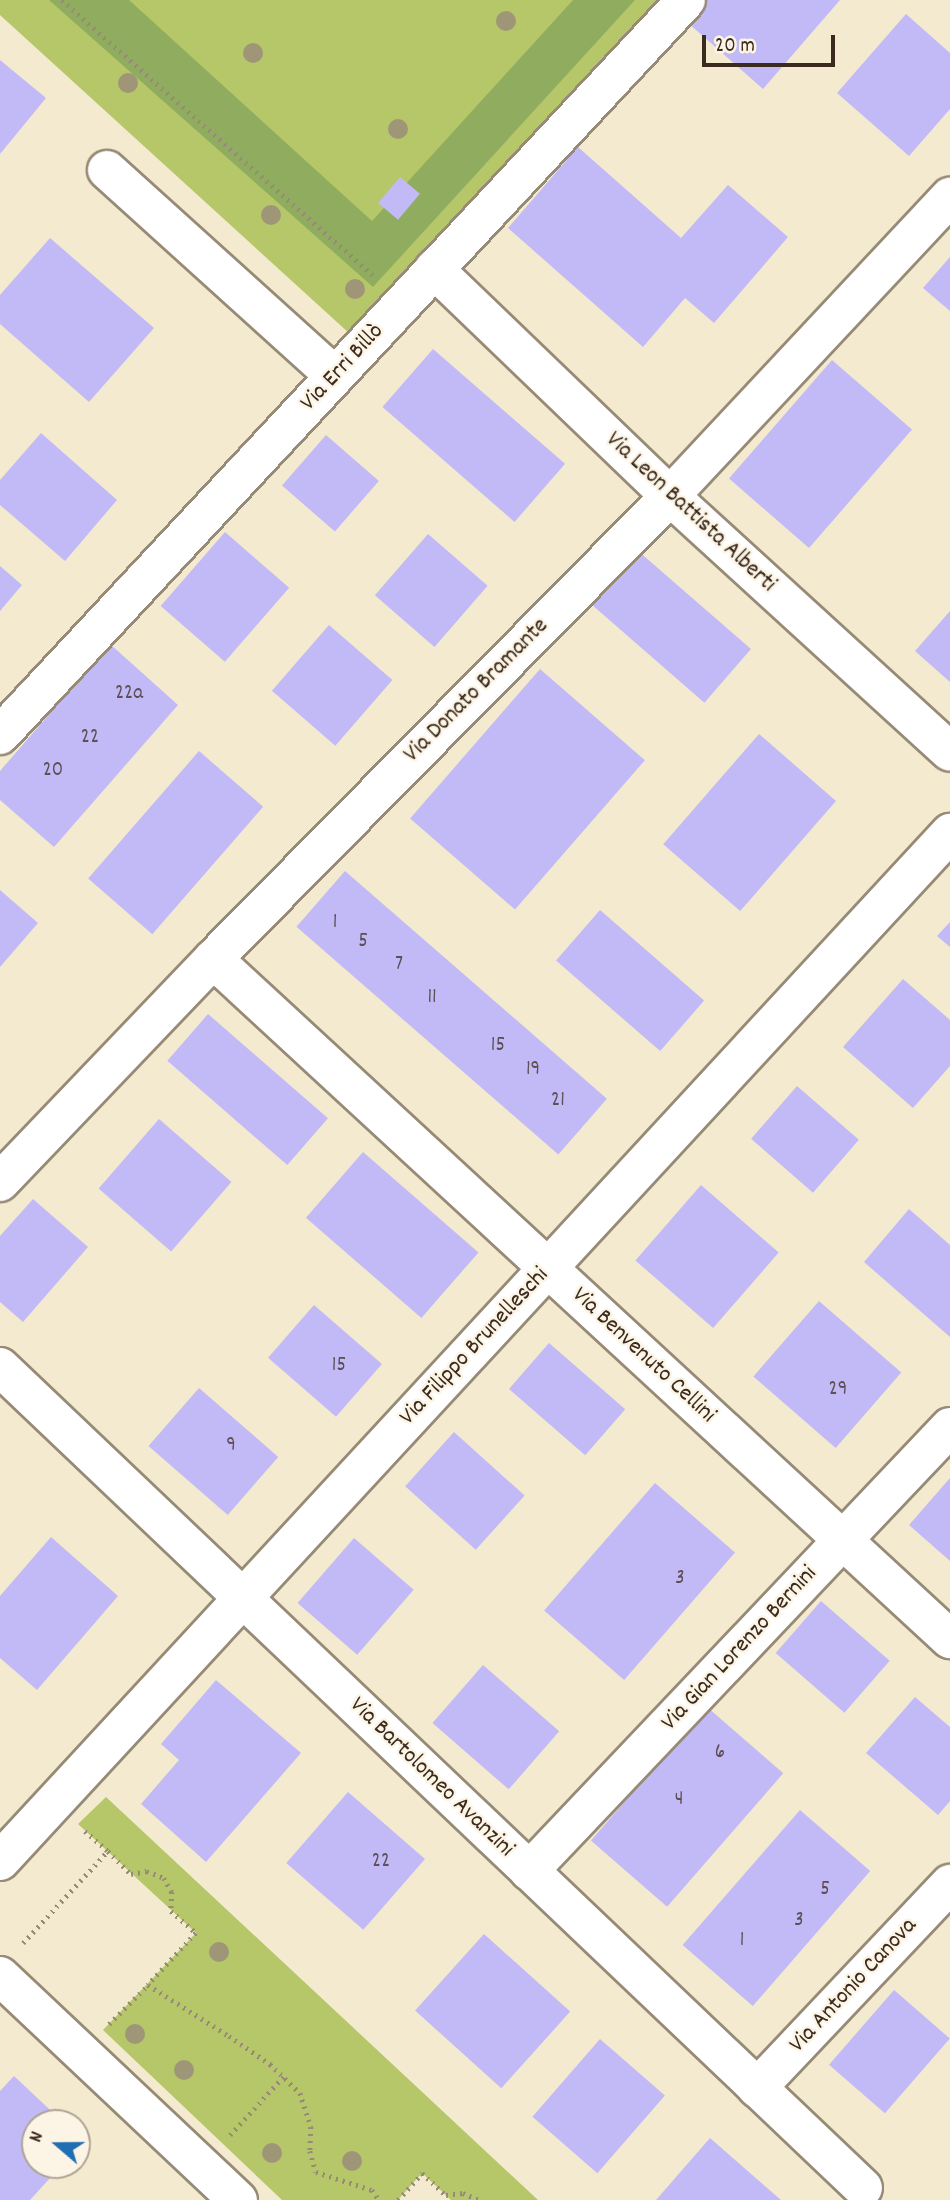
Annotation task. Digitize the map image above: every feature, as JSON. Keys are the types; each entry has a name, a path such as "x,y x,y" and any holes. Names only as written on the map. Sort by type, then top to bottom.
{"street":[{"name":"Via Erri Billò","path":"0,735 686,0"},
{"path":"107,170 335,376"},
{"name":"Via Donato Bramante","path":"0,1182 213,959 670,496 950,197"},
{"name":"Via Leon Battista Alberti","path":"434,269 670,496 950,752"},
{"name":"Via Filippo Brunelleschi","path":"0,1861 950,834"},
{"name":"Via Benvenuto Cellini","path":"213,959 950,1639"},
{"name":"Via Bartolomeo Avanzini","path":"0,1367 863,2188"},
{"name":"Via Gian Lorenzo Bernini","path":"529,1871 950,1427"},
{"name":"Via Antonio Canova","path":"757,2088 950,1884"},
{"path":"9,1963 238,2200"}],"path":[{"path":"62,0 403,303"},
{"path":"78,1824 131,1874 147,1871 164,1878 172,1892 171,1911 196,1933 103,2030"},
{"path":"9,1963 108,1851"},
{"path":"148,1985 283,2077 300,2093 311,2127 310,2151 316,2172 372,2190 379,2200"},
{"path":"222,2143 283,2077"},
{"path":"398,2200 422,2173 446,2195 463,2193 479,2200"}],"green space":[{"path":"0,0 672,0 361,344 0,15"},
{"path":"49,0 129,0 372,221 573,0 635,0 373,287"},
{"path":"106,1797 538,2200 451,2200 422,2173 398,2200 282,2200 103,2030 196,1933 78,1824"}],"building":[{"path":"706,0 840,0 763,89 687,22"},
{"path":"906,14 950,53 950,109 909,156 837,93"},
{"path":"0,60 46,98 0,154"},
{"path":"578,147 681,238 728,185 788,237 714,323 685,298 643,347 508,228"},
{"path":"400,177 420,194 398,220 378,203"},
{"path":"50,238 154,328 89,402 0,324 0,295"},
{"path":"950,257 950,311 923,288"},
{"path":"433,349 565,464 515,522 382,407"},
{"path":"832,360 912,430 809,548 729,478"},
{"path":"41,433 117,500 65,561 0,505 0,480"},
{"path":"326,435 379,481 335,531 282,486"},
{"path":"225,532 289,588 225,662 161,606"},
{"path":"428,534 488,586 434,647 375,595"},
{"path":"637,550 751,649 704,703 590,604"},
{"path":"0,566 22,585 0,611"},
{"path":"950,611 950,682 915,651"},
{"path":"329,625 392,680 335,746 272,691"},
{"path":"110,644 178,705 54,847 0,800 0,771"},
{"path":"540,669 645,760 515,910 410,818"},
{"path":"759,734 836,801 740,911 663,844"},
{"path":"199,751 263,807 152,934 88,879"},
{"path":"345,871 607,1099 558,1155 296,927"},
{"path":"0,890 38,923 0,967"},
{"path":"600,910 704,1001 660,1051 556,961"},
{"path":"950,922 950,947 937,936"},
{"path":"903,979 950,1020 950,1066 913,1108 843,1047"},
{"path":"208,1014 328,1118 287,1165 167,1061"},
{"path":"797,1086 859,1140 813,1193 751,1139"},
{"path":"159,1119 231,1182 171,1251 99,1188"},
{"path":"363,1152 478,1252 421,1318 306,1218"},
{"path":"701,1185 779,1253 713,1328 635,1260"},
{"path":"33,1199 88,1247 23,1322 0,1302 0,1236"},
{"path":"909,1209 950,1245 950,1337 864,1262"},
{"path":"819,1301 901,1373 836,1448 753,1376"},
{"path":"314,1305 382,1364 336,1417 268,1358"},
{"path":"549,1343 625,1409 585,1455 509,1389"},
{"path":"199,1388 278,1457 228,1515 148,1446"},
{"path":"454,1432 525,1496 476,1550 405,1486"},
{"path":"950,1478 950,1561 909,1525"},
{"path":"655,1483 735,1553 624,1680 544,1611"},
{"path":"51,1537 118,1596 37,1690 0,1658 0,1596"},
{"path":"354,1538 414,1590 357,1655 298,1603"},
{"path":"821,1601 890,1661 844,1713 776,1653"},
{"path":"483,1665 559,1731 509,1789 432,1723"},
{"path":"216,1680 301,1753 206,1862 141,1804 179,1760 161,1744"},
{"path":"915,1697 950,1727 950,1801 938,1815 866,1753"},
{"path":"707,1707 783,1773 667,1907 591,1841"},
{"path":"348,1792 425,1859 363,1930 286,1863"},
{"path":"800,1810 870,1871 753,2006 683,1945"},
{"path":"484,1934 570,2012 501,2088 415,2011"},
{"path":"894,1990 950,2039 885,2113 829,2065"},
{"path":"600,2039 665,2095 597,2173 532,2117"},
{"path":"14,2076 49,2109 21,2109 21,2179 49,2179 30,2200 0,2200 0,2091"},
{"path":"710,2138 781,2200 656,2200"}]}
